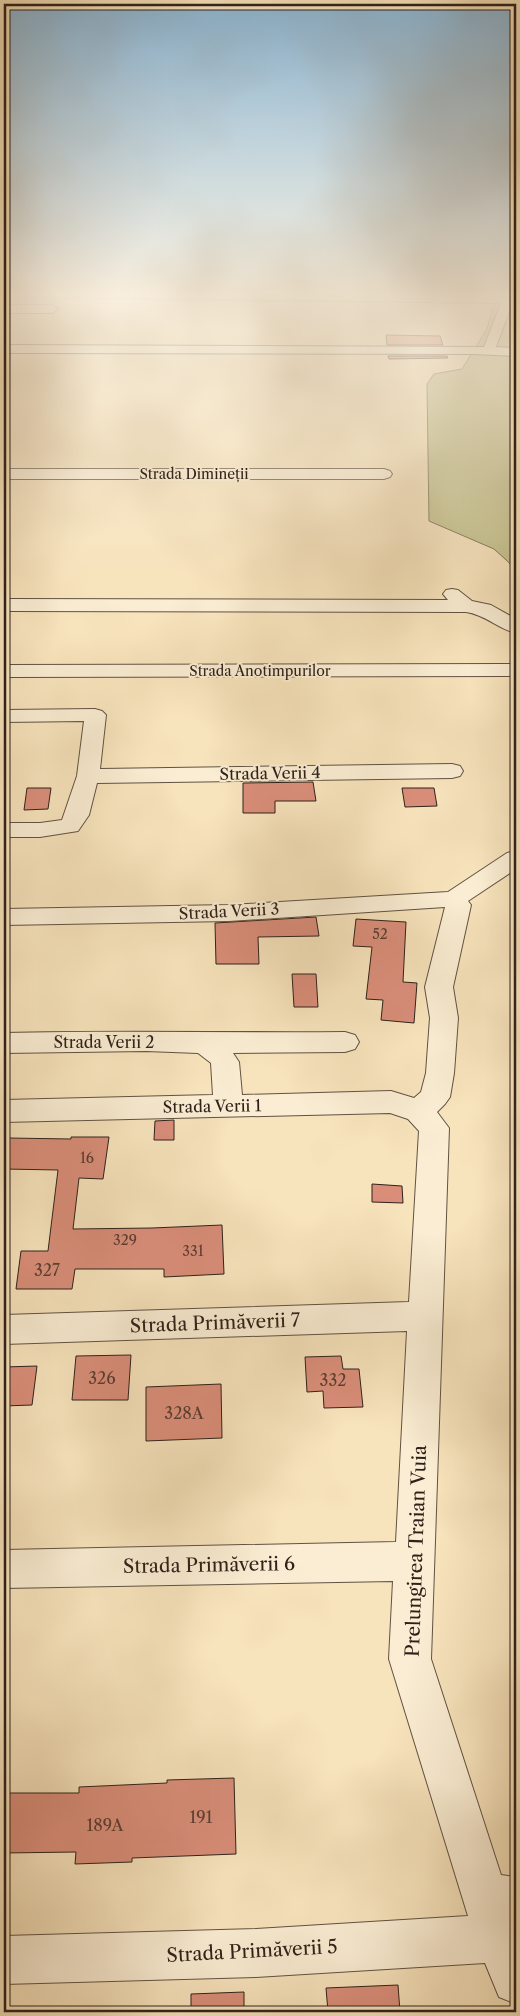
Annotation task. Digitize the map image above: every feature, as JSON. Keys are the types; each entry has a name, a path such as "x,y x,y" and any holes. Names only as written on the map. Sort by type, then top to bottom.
{"street":[{"name":"Strada Dimineții","path":"4,474 384,474"},
{"path":"445,589 466,606"},
{"path":"4,606 466,606 484,609 516,627"},
{"name":"Strada Anotimpurilor","path":"4,671 516,670"},
{"path":"4,716 95,715 88,776 78,815 70,826 40,830 4,830"},
{"name":"Strada Verii 4","path":"88,776 452,771"},
{"path":"419,1111 435,1097 440,1073 444,1018 439,987 458,910 458,905 454,899 516,858"},
{"name":"Strada Verii 3","path":"4,917 229,913 454,899"},
{"name":"Strada Verii 2","path":"4,1042 345,1042"},
{"path":"204,1043 218,1052 225,1062 228,1106"},
{"name":"Strada Verii 1","path":"4,1111 391,1102 419,1111"},
{"name":"Prelungirea Traian Vuia","path":"419,1111 434,1128 410,1659 500,1911 516,1980"},
{"name":"Strada Primăverii 7","path":"4,1329 380,1319 426,1316"},
{"path":"380,1319 424,1354"},
{"name":"Strada Primăverii 6","path":"4,1569 413,1561"},
{"name":"Strada Primăverii 5","path":"4,1960 256,1953 500,1911"}],"shaded area":[{"path":"427,388 516,388 516,569 494,549 429,521"}],"building":[{"path":"313,782 316,801 275,801 275,813 243,813 243,783"},
{"path":"27,788 51,788 48,809 24,810"},
{"path":"402,788 434,788 437,806 405,807"},
{"path":"316,917 319,936 258,937 259,964 216,964 215,923"},
{"path":"356,919 406,922 403,982 417,983 414,1023 381,1020 383,1000 366,999 372,947 353,946"},
{"path":"292,974 316,974 318,1007 294,1007"},
{"path":"174,1120 174,1140 154,1140 155,1121"},
{"path":"71,1137 109,1137 103,1179 79,1178 73,1229 222,1225 224,1274 164,1277 164,1269 75,1269 72,1289 16,1289 21,1251 48,1251 58,1170 4,1169 9,1138 71,1139"},
{"path":"372,1184 402,1186 403,1203 372,1202"},
{"path":"131,1355 128,1400 72,1400 76,1356"},
{"path":"341,1356 343,1369 359,1369 363,1407 324,1408 323,1391 307,1392 305,1357"},
{"path":"37,1366 32,1405 4,1406 4,1367"},
{"path":"221,1384 222,1438 146,1441 146,1387"},
{"path":"234,1778 236,1854 132,1858 132,1862 75,1864 76,1852 4,1853 4,1793 79,1793 79,1787 167,1783 167,1780"},
{"path":"398,1985 400,2012 328,2012 326,1988"},
{"path":"244,1992 244,2012 191,2012 191,1994"}]}
